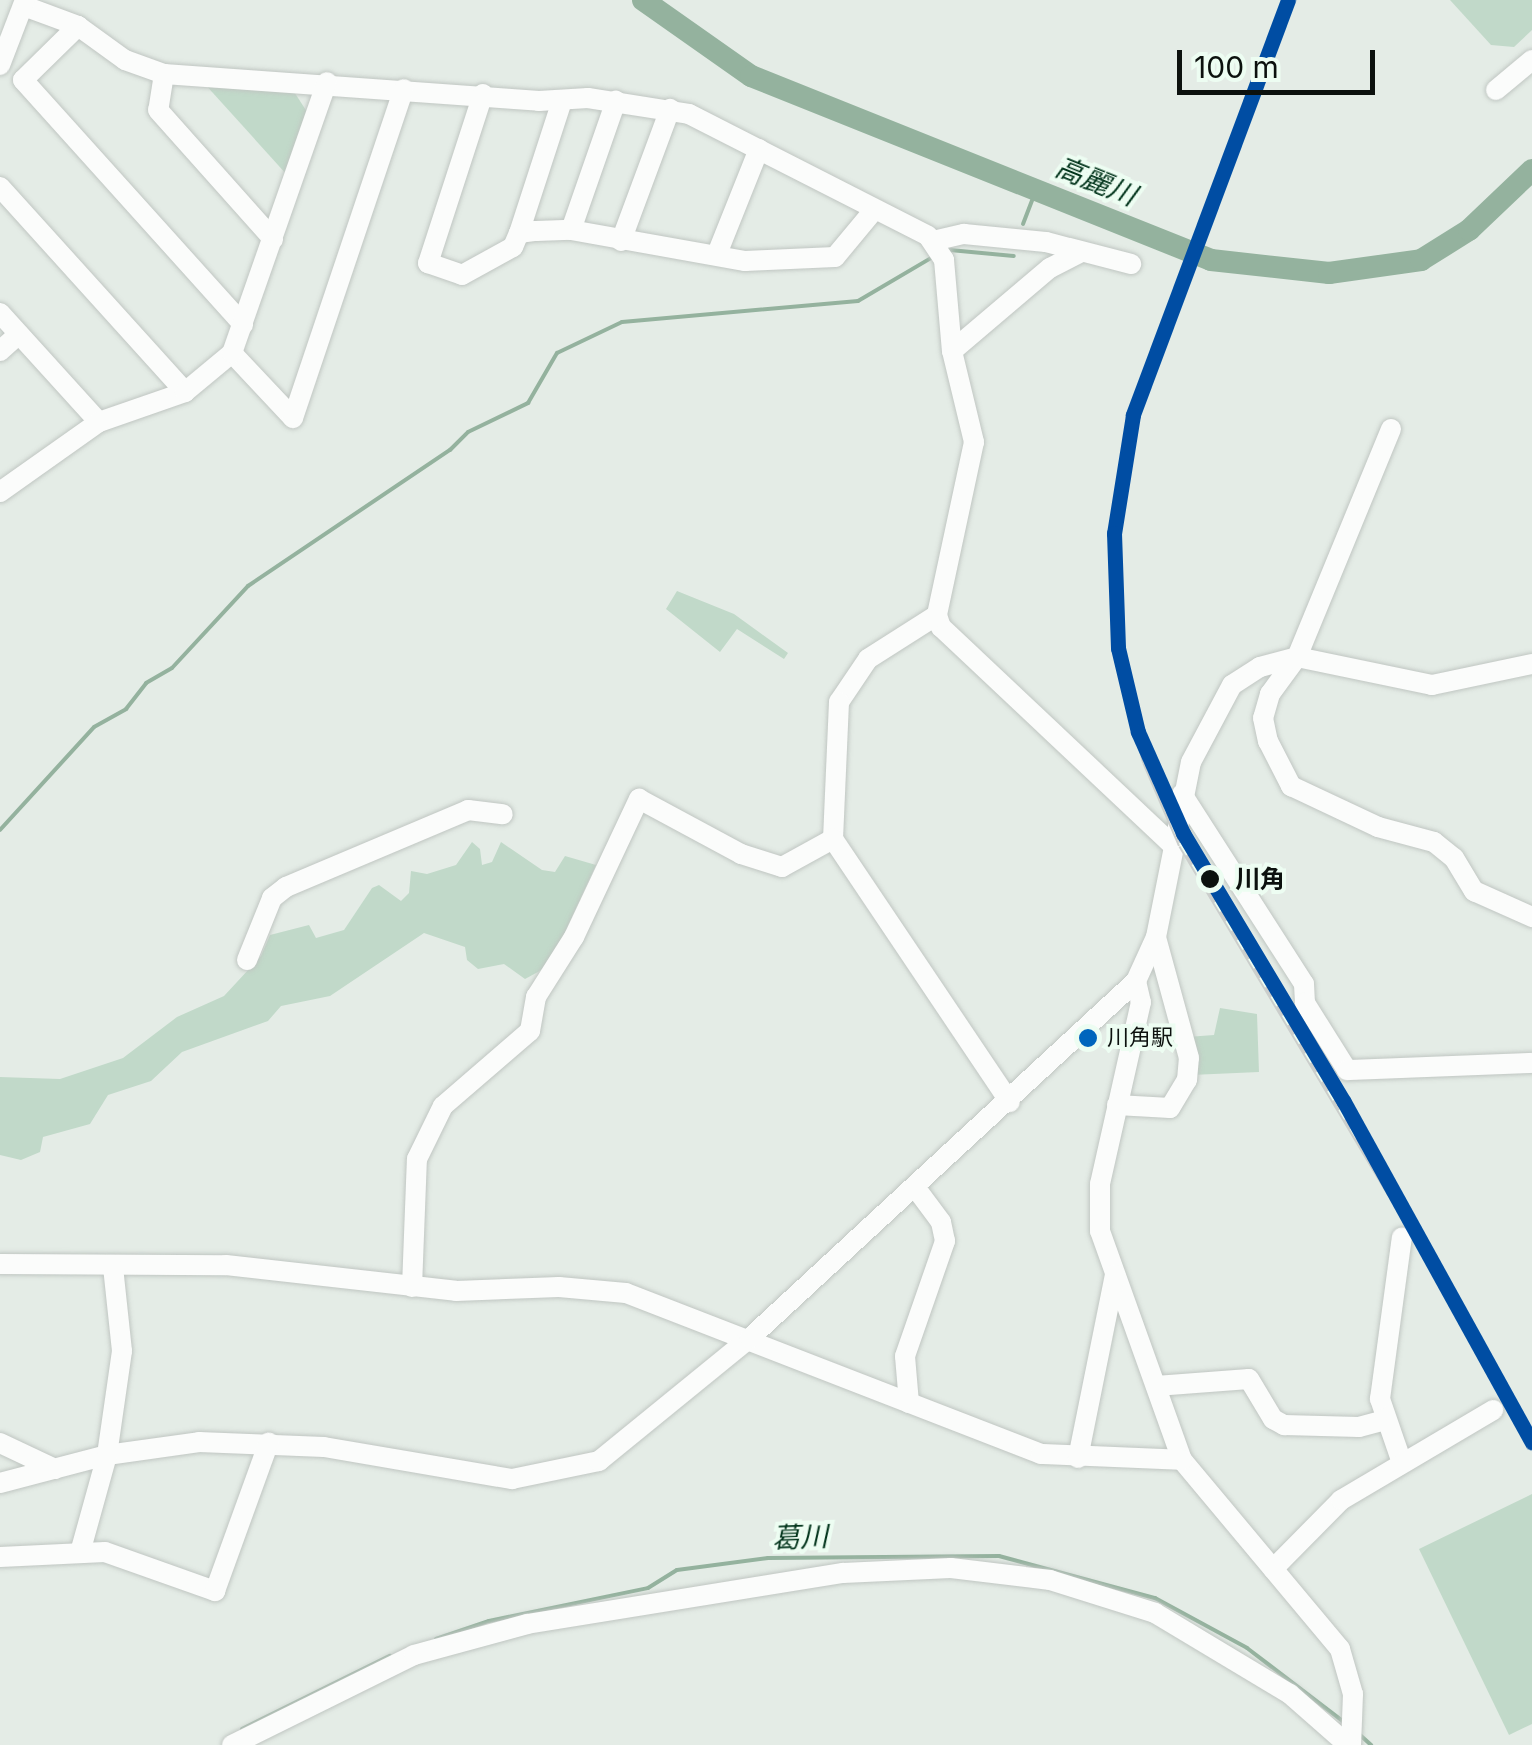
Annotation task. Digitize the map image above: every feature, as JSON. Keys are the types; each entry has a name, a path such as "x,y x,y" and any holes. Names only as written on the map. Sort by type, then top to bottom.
{"street":[{"path":"0,65 24,3 78,26 125,60 164,74 327,82 562,101 616,101 670,109 759,149 933,240 964,234 1046,242 1131,264"},
{"path":"78,26 23,80 243,324"},
{"path":"1496,90 1532,60"},
{"path":"164,74 158,110 274,239"},
{"path":"0,492 99,422 185,392 232,352 327,82"},
{"path":"232,352 293,418 404,88"},
{"path":"483,94 428,263 462,276 513,247 562,101"},
{"path":"571,230 616,101"},
{"path":"620,241 670,109"},
{"path":"717,254 759,149"},
{"path":"0,188 185,392"},
{"path":"519,233 571,230 745,262 835,258 874,210"},
{"path":"933,240 946,272 952,351 974,442 937,615 949,636 1171,844"},
{"path":"952,351 1050,268 1081,252"},
{"path":"0,313 99,422"},
{"path":"0,351 19,334"},
{"path":"1392,429 1297,657 1270,694 1263,718 1280,775 1291,786 1378,827 1434,842 1454,858 1474,892 1532,917"},
{"path":"937,615 868,659 839,702 833,838 1010,1102"},
{"path":"0,1483 107,1455 199,1442 270,1442 512,1479 559,1474 599,1461 636,1438 750,1338 1136,982 1156,936 1182,794 1220,700 1244,676 1297,657 1432,685 1532,664"},
{"path":"1182,794 1304,984 1305,1003 1347,1070 1532,1064"},
{"path":"412,1287 418,1160 443,1106 530,1031 536,998 574,937 639,799 741,854 782,867 833,838"},
{"path":"248,960 266,910 286,887 468,810 502,814"},
{"path":"1117,1105 1170,1108 1187,1080 1189,1058 1156,936"},
{"path":"1136,982 1140,1002 1100,1184 1100,1231 1182,1460 1340,1649 1351,1740"},
{"path":"909,1402 905,1356 945,1241 941,1222 915,1187"},
{"path":"1402,1238 1382,1380 1384,1420 1402,1460"},
{"path":"0,1264 226,1264 412,1287 626,1293 1041,1454 1182,1460"},
{"path":"80,1549 107,1455 122,1350 113,1267"},
{"path":"1078,1458 1115,1275"},
{"path":"1156,1386 1249,1379 1273,1420 1284,1425 1359,1427 1384,1420"},
{"path":"1272,1568 1341,1500 1402,1460 1493,1410"},
{"path":"0,1558 80,1549 214,1592 270,1442"},
{"path":"0,1443 55,1468"},
{"path":"232,1745 400,1661 513,1628 843,1573 951,1568 1050,1580 1155,1613 1290,1694 1351,1740"}],"green space":[{"path":"1450,0 1532,0 1532,30 1514,47 1491,45"},
{"path":"203,82 291,87 309,115 288,176"},
{"path":"677,591 734,614 788,653 784,659 737,629 720,652 666,609"},
{"path":"472,842 480,849 482,865 492,862 501,842 542,870 555,872 565,856 596,865 551,962 538,972 525,979 504,964 478,969 467,960 465,947 424,933 330,996 281,1006 268,1021 182,1052 151,1081 108,1095 90,1124 43,1137 40,1152 21,1160 0,1155 0,1077 60,1079 123,1058 177,1017 224,996 261,956 270,935 309,925 316,938 344,930 372,888 379,885 401,901 409,893 411,871 427,874 456,865"},
{"path":"1220,1008 1257,1014 1259,1072 1191,1075 1187,1037 1214,1035"},
{"path":"1532,1494 1532,1724 1509,1735 1419,1549"}],"waterway":[{"name":"高麗川","path":"643,0 751,76 1211,260 1329,273 1421,260 1469,230 1532,170"},
{"path":"1023,224 1035,192"},
{"path":"950,250 1014,256"},
{"path":"0,830 94,727 126,709 146,683 172,668 248,586 450,450 468,432 528,403 557,353 622,322 858,301 931,258"},
{"name":"葛川","path":"436,1639 489,1621 648,1588 677,1570 768,1558 999,1556 1155,1598 1247,1648 1345,1723"},
{"name":"葛川","path":"242,1729 390,1656"},
{"name":"葛川","path":"1360,1735 1371,1745"}],"railway":[{"path":"1123,675 1146,762 1182,845 1391,1194"}],"transit line":[{"path":"1288,0 1133,415 1114,533 1118,648 1138,732 1183,833 1344,1102 1532,1442"}],"place":[{"name":"川角","path":"1210,879"},
{"name":"川角駅","path":"1088,1038"}]}
